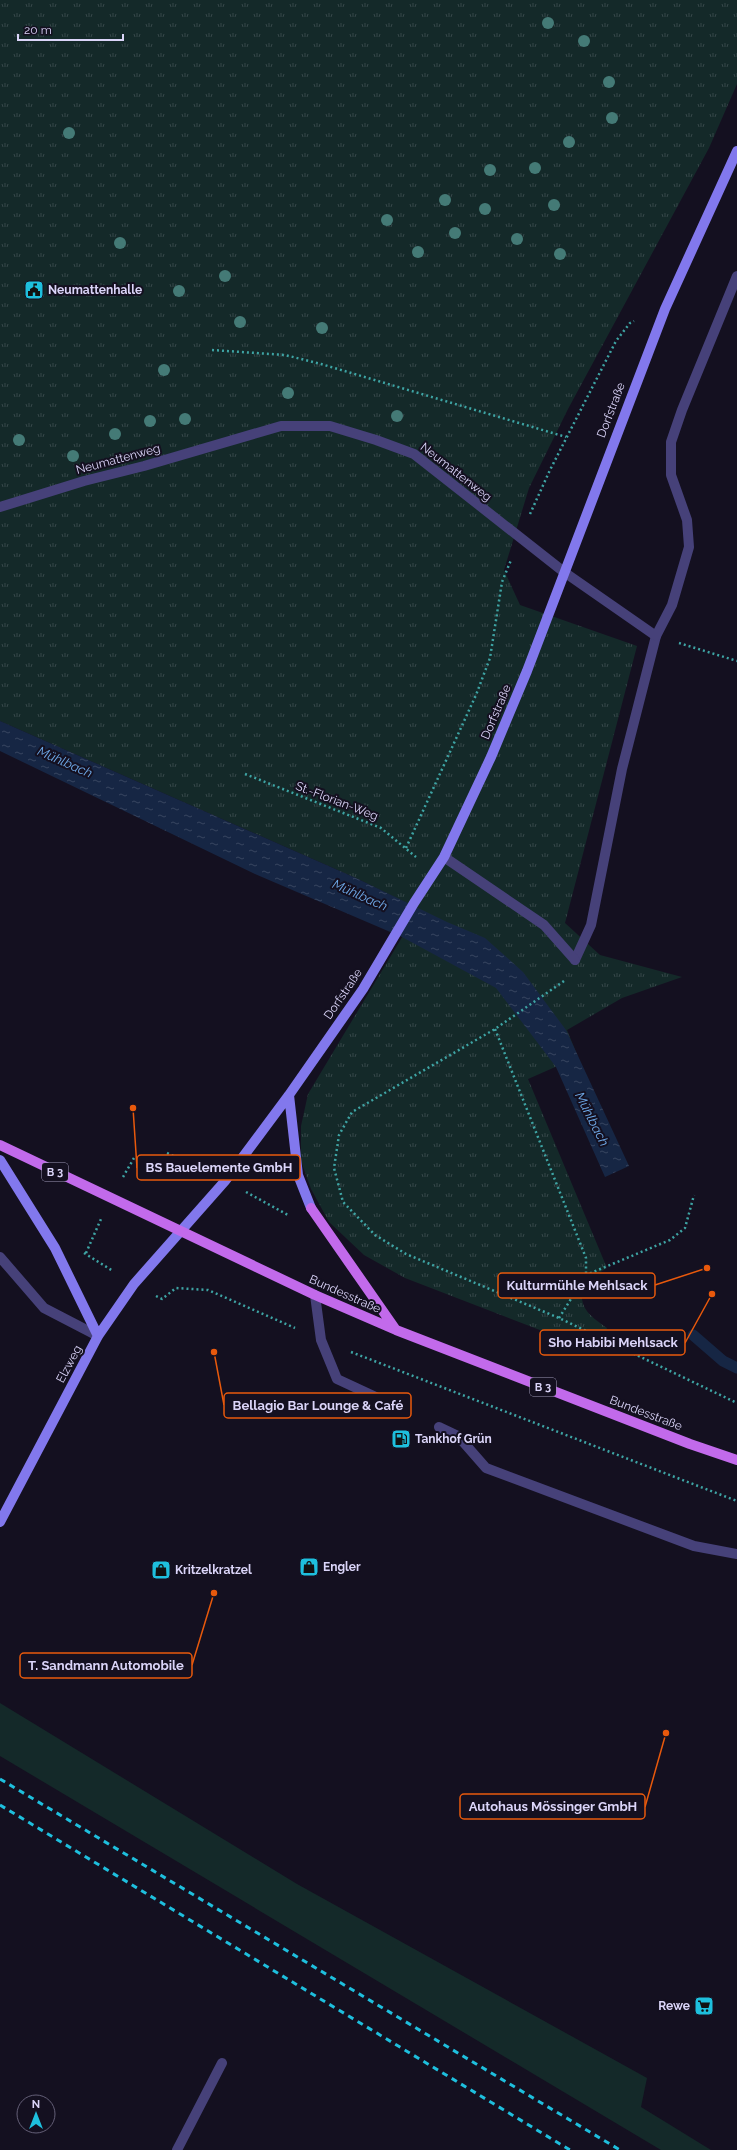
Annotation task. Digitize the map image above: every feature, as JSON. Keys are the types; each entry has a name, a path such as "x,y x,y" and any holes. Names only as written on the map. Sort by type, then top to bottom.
{"main road":[{"name":"Bundesstraße","path":"0,1145 315,1295 396,1330 690,1444 737,1460"},
{"path":"311,1208 396,1330"}],"street":[{"name":"Dorfstraße","path":"181,1231 225,1181 289,1095 363,989 433,872 444,857 497,742 527,671 665,309 737,151"},
{"path":"444,857 544,924 575,960 591,924 622,769 656,636 672,604 689,547 687,520 671,475 671,442 682,410 737,276"},
{"name":"Neumattenweg","path":"0,507 84,480 144,466 281,426 330,426 376,440 414,454 564,572 656,636"},
{"path":"289,1095 298,1175 311,1208"},
{"path":"0,1160 55,1248 98,1336"},
{"name":"Elzweg","path":"0,1522 98,1336 134,1284 181,1231"},
{"path":"0,1257 44,1308 98,1336"},
{"path":"315,1295 321,1340 337,1379 393,1405"},
{"path":"439,1427 458,1436 486,1468 694,1546 737,1554"},
{"path":"177,2150 222,2063"}],"path":[{"path":"212,350 285,355 566,437"},
{"path":"656,636 737,661"},
{"name":"St.-Florian-Weg","path":"244,774 381,828 433,872"},
{"path":"549,991 495,1029 352,1112 339,1135 334,1168 343,1202 375,1235 406,1254 559,1318 737,1403"},
{"path":"495,1029 586,1258 586,1276 559,1318"},
{"path":"167,1153 225,1181 288,1215"},
{"path":"586,1276 670,1240 686,1228 694,1195"},
{"path":"86,1253 134,1284"},
{"path":"162,1299 176,1288 208,1290 321,1340 737,1501"}],"green space":[{"path":"0,0 737,0 737,84 709,148 568,409 529,488 504,570 520,605 637,646 565,923 600,955 682,977 622,998 567,1030 578,1057 528,1079 607,1268 583,1283 583,1305 595,1319 607,1328 597,1352 405,1278 364,1255 329,1222 311,1189 301,1161 301,1126 308,1094 419,909 358,879 0,721"},
{"path":"0,1703 297,1884 647,2078 641,2107 711,2150 661,2150 0,1756"}],"water":[{"path":"0,721 358,879 447,922 485,938 523,972 566,1030 629,1166 605,1177 556,1067 496,988 402,937 255,874 0,751"}],"waterway":[{"name":"Mühlbach","path":"693,1335 723,1361 737,1368"}],"railway":[{"path":"0,1779 620,2150"},
{"path":"0,1805 570,2150"}],"place":[{"name":"Neumattenhalle","path":"34,290"},
{"name":"BS Bauelemente GmbH","path":"133,1108"},
{"name":"Kulturmühle Mehlsack","path":"707,1268"},
{"name":"Sho Habibi Mehlsack","path":"712,1294"},
{"name":"Bellagio Bar Lounge & Café","path":"214,1352"},
{"name":"Tankhof Grün","path":"401,1439"},
{"name":"Engler","path":"309,1567"},
{"name":"Kritzelkratzel","path":"161,1570"},
{"name":"T. Sandmann Automobile","path":"214,1593"},
{"name":"Autohaus Mössinger GmbH","path":"666,1733"},
{"name":"Rewe","path":"704,2006"}]}
